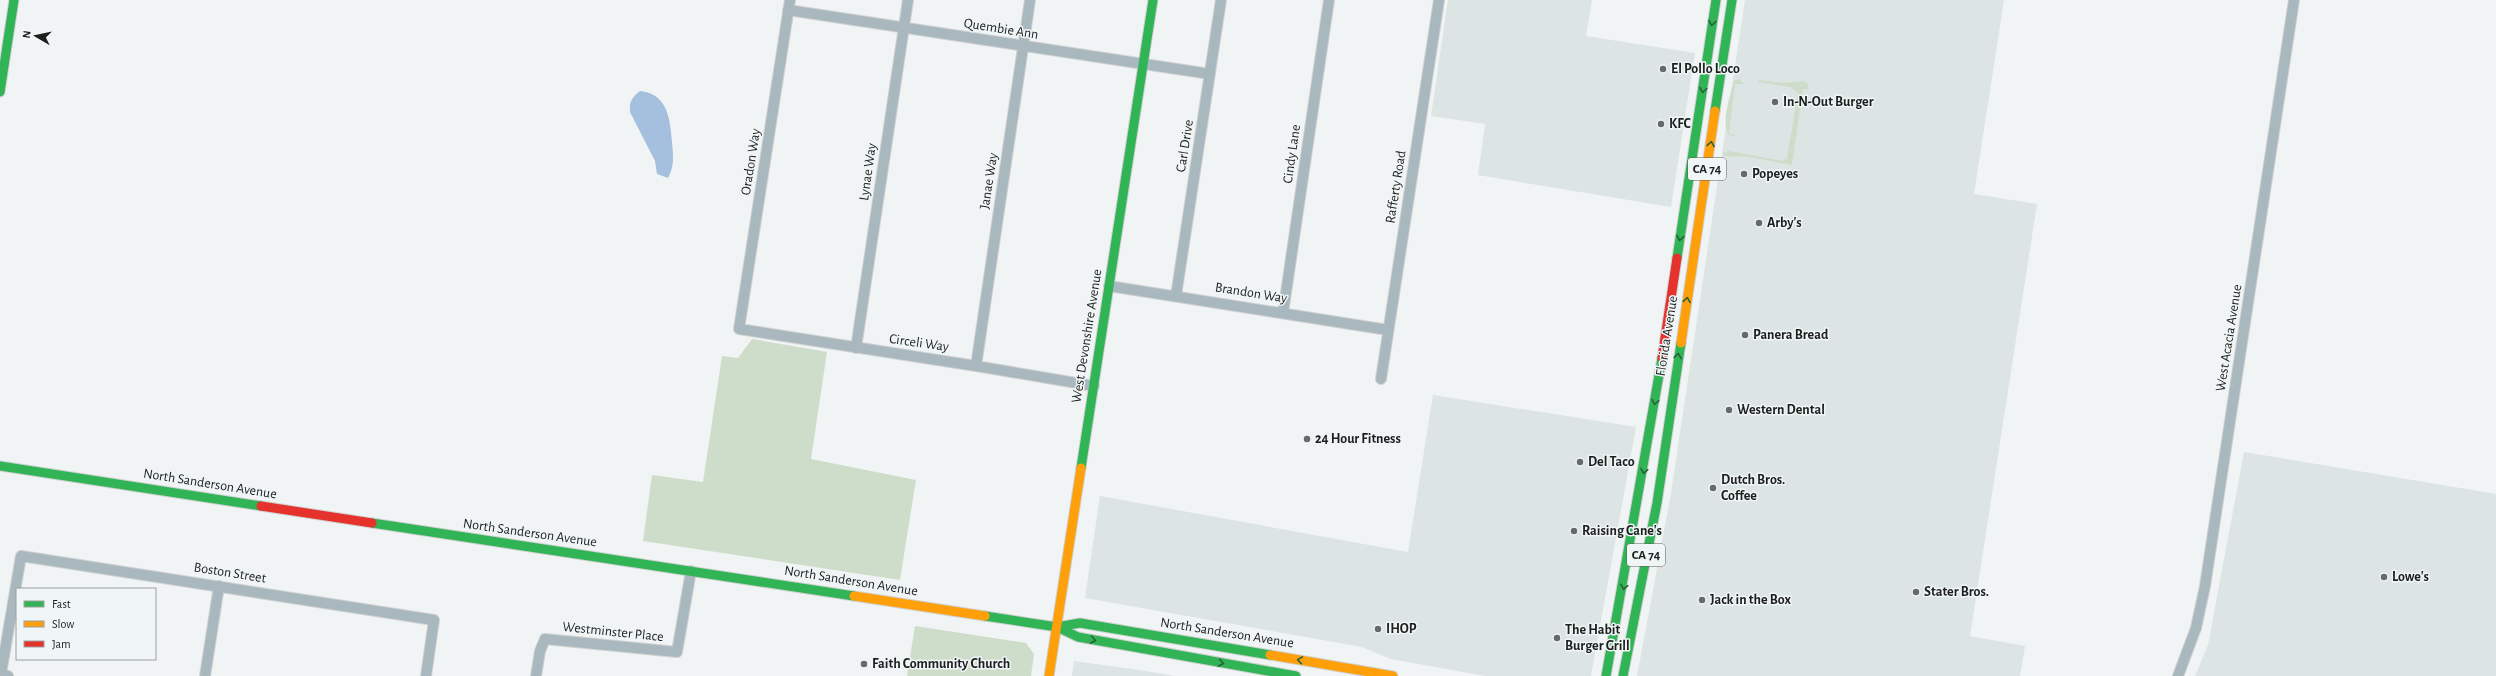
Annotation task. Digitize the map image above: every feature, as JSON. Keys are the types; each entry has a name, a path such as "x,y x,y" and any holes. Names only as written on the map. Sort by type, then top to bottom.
{"main road":[{"path":"0,92 14,0"},
{"name":"West Devonshire Avenue","path":"1049,676 1153,0"},
{"name":"Florida Avenue","path":"1606,676 1650,434 1716,0"},
{"path":"1725,0 1721,32 1725,49"},
{"name":"Florida Avenue","path":"1623,676 1657,503 1732,0"},
{"name":"North Sanderson Avenue","path":"0,466 1057,627 1078,637 1296,676"},
{"name":"North Sanderson Avenue","path":"1057,627 1080,623 1393,676"}],"street":[{"name":"Lynae Way","path":"856,348 908,0"},
{"name":"Janae Way","path":"976,366 1030,0"},
{"name":"Carl Drive","path":"1176,296 1221,0"},
{"name":"Cindy Lane","path":"1283,313 1329,0"},
{"name":"Rafferty Road","path":"1381,379 1438,0"},
{"name":"West Acacia Avenue","path":"2178,676 2196,628 2205,586 2294,0"},
{"name":"Quembie Ann","path":"789,5 904,28 1210,74"},
{"name":"Oradon Way","path":"739,329 789,5"},
{"name":"Brandon Way","path":"1109,286 1388,330"},
{"name":"Circeli Way","path":"739,329 1094,386"},
{"name":"Boston Street","path":"17,588 21,556 434,620 426,676"},
{"name":"Westminster Place","path":"536,676 540,651 545,639 677,652 691,571"},
{"path":"206,676 219,586"},
{"name":"Boston Street","path":"5,675 16,593"}],"shaded area":[{"path":"1448,0 1592,0 1586,36 1695,53 1671,207 1478,175 1485,124 1431,116"},
{"path":"1745,0 2004,0 1974,194 2037,204 1970,636 2025,646 2020,676 1637,676 1671,493"},
{"path":"1433,395 1636,427 1591,676 1485,676 1391,659 1362,647 1085,598 1100,496 1408,552"},
{"path":"2244,452 2496,494 2496,676 2195,676 2208,645"},
{"path":"1074,661 1146,671 1174,676 1072,676"}],"green space":[{"path":"1739,79 1744,84 1735,84 1729,133 1735,135 1734,136 1729,135 1726,117 1734,81"},
{"path":"1760,80 1780,83 1803,81 1807,83 1809,89 1803,89 1792,165 1749,157 1723,156 1724,152 1729,151 1782,161 1787,158 1798,93 1790,87 1757,82"},
{"path":"752,339 827,352 811,459 916,480 900,580 643,541 652,475 703,482 722,356 738,358"},
{"path":"915,626 1026,643 1034,654 1031,676 907,676"}],"water":[{"path":"640,91 657,97 666,109 670,125 673,152 672,169 668,178 657,174 655,161 630,112 632,100"}],"traffic: fast":[{"path":"0,92 14,0"},
{"path":"1081,468 1153,0"},
{"path":"1677,258 1716,0"},
{"path":"1715,111 1732,0"},
{"path":"1623,676 1657,503 1681,343"},
{"path":"1606,676 1662,358"},
{"path":"0,466 261,506"},
{"path":"372,523 854,596"},
{"path":"985,616 1057,627 1080,623 1270,655"},
{"path":"1057,627 1078,637 1296,676"}],"traffic: slow":[{"path":"1681,343 1715,111"},
{"path":"1049,676 1081,468"},
{"path":"854,596 985,616"},
{"path":"1270,655 1393,676"}],"traffic: jam":[{"path":"1662,358 1677,258"},
{"path":"261,506 372,523"}],"place":[{"name":"El Pollo Loco","path":"1663,69"},
{"name":"In-N-Out Burger","path":"1775,102"},
{"name":"KFC","path":"1661,124"},
{"name":"Popeyes","path":"1744,174"},
{"name":"Arby's","path":"1759,223"},
{"name":"Panera Bread","path":"1745,335"},
{"name":"Western Dental","path":"1729,410"},
{"name":"24 Hour Fitness","path":"1307,439"},
{"name":"Del Taco","path":"1580,462"},
{"name":"Dutch Bros. Coffee","path":"1713,488"},
{"name":"Raising Cane's","path":"1574,531"},
{"name":"Lowe's","path":"2384,577"},
{"name":"Stater Bros.","path":"1916,592"},
{"name":"Jack in the Box","path":"1702,600"},
{"name":"IHOP","path":"1378,629"},
{"name":"The Habit Burger Grill","path":"1557,638"},
{"name":"Faith Community Church","path":"864,664"}]}
